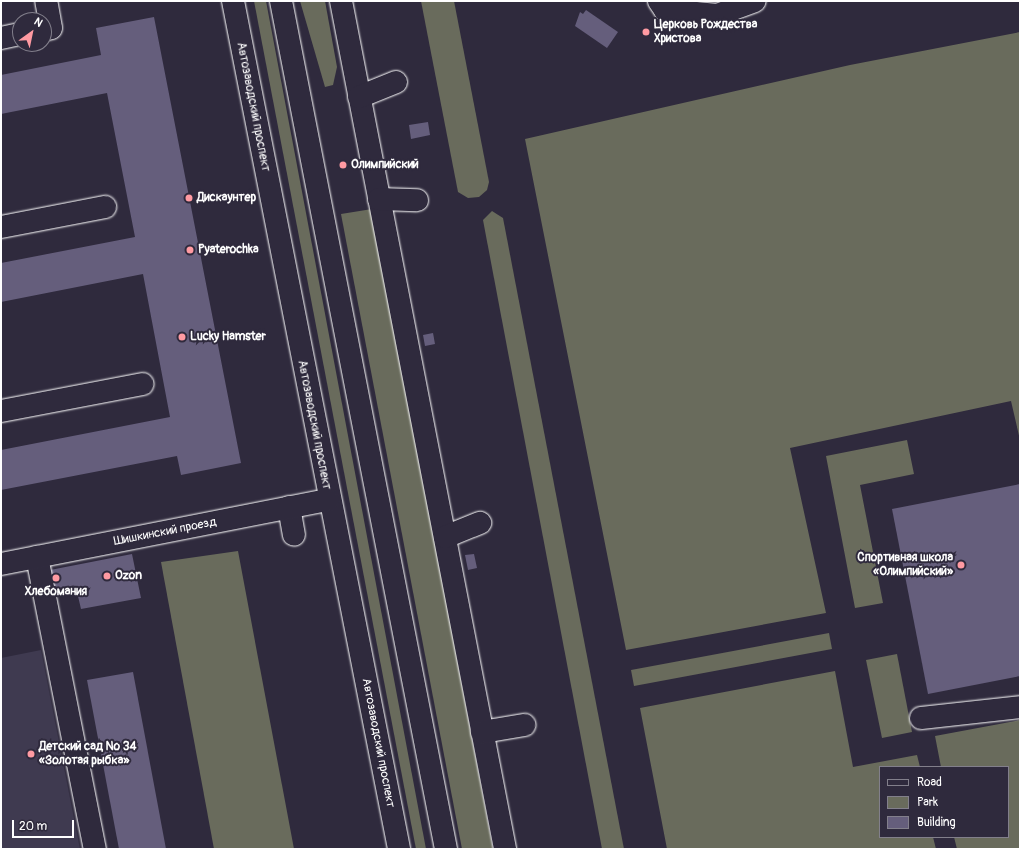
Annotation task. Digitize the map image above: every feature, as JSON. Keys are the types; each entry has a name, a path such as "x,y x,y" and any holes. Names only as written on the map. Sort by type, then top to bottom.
{"street":[{"path":"46,1 48,12"},
{"name":"Автозаводский проспект","path":"233,1 328,500 399,849"},
{"path":"281,1 446,849"},
{"path":"341,1 505,849"},
{"path":"659,1 665,10 717,15 755,1"},
{"path":"1,38 12,36"},
{"path":"359,97 396,82"},
{"path":"379,199 417,200"},
{"path":"1,227 105,207"},
{"path":"1,411 142,384"},
{"name":"Шишкинский проезд","path":"1,564 283,505 328,500"},
{"path":"283,505 294,535"},
{"path":"445,538 480,523"},
{"path":"36,557 95,849"},
{"path":"920,718 1020,707"},
{"path":"482,732 524,725"}],"shaded area":[{"name":"Детский сад № 34 «Золотая рыбка»","path":"41,650 80,849 1,849 1,658"}],"green space":[{"path":"254,1 266,1 426,849 416,849"},
{"path":"300,1 325,1 337,67 333,85 325,87"},
{"path":"421,1 454,1 489,182 487,190 479,197 468,198 458,192"},
{"path":"1020,32 1020,440 1011,401 790,448 826,613 626,650 525,139 850,65"},
{"path":"372,209 493,849 462,849 341,214"},
{"path":"492,211 503,218 624,849 602,849 483,220"},
{"path":"907,440 914,474 860,485 883,603 855,608 826,456"},
{"path":"238,551 294,849 214,849 161,562"},
{"path":"829,633 832,649 634,686 631,670"},
{"path":"897,654 912,732 882,738 866,660"},
{"path":"835,671 853,767 917,755 920,766 879,766 879,838 933,838 936,849 667,849 640,708"},
{"path":"1020,720 1020,849 957,849 954,838 1009,838 1009,766 941,766 935,736"}],"building":[{"path":"586,10 618,32 607,48 575,26 580,12 583,14"},
{"path":"154,17 241,463 181,475 177,456 1,490 1,450 170,417 143,274 1,302 1,263 135,237 107,93 1,114 1,75 101,55 96,28"},
{"path":"428,122 430,135 411,139 409,125"},
{"path":"433,333 435,344 425,346 423,335"},
{"name":"Спортивная школа «Олимпийский»","path":"1020,484 1020,676 928,694 892,509"},
{"path":"132,554 141,598 81,609 77,592 50,598 45,571"},
{"path":"474,554 477,568 468,570 465,555"},
{"path":"133,672 166,849 119,849 87,680"}],"place":[{"name":"Церковь Рождества Христова","path":"646,32"},
{"name":"Олимпийский","path":"343,165"},
{"name":"Дискаунтер","path":"189,198"},
{"name":"Pyaterochka","path":"190,250"},
{"name":"Lucky Hamster","path":"182,337"},
{"name":"Спортивная школа «Олимпийский»","path":"961,565"},
{"name":"Ozon","path":"107,576"},
{"name":"Хлебомания","path":"56,578"},
{"name":"Детский сад № 34 «Золотая рыбка»","path":"31,754"}]}
